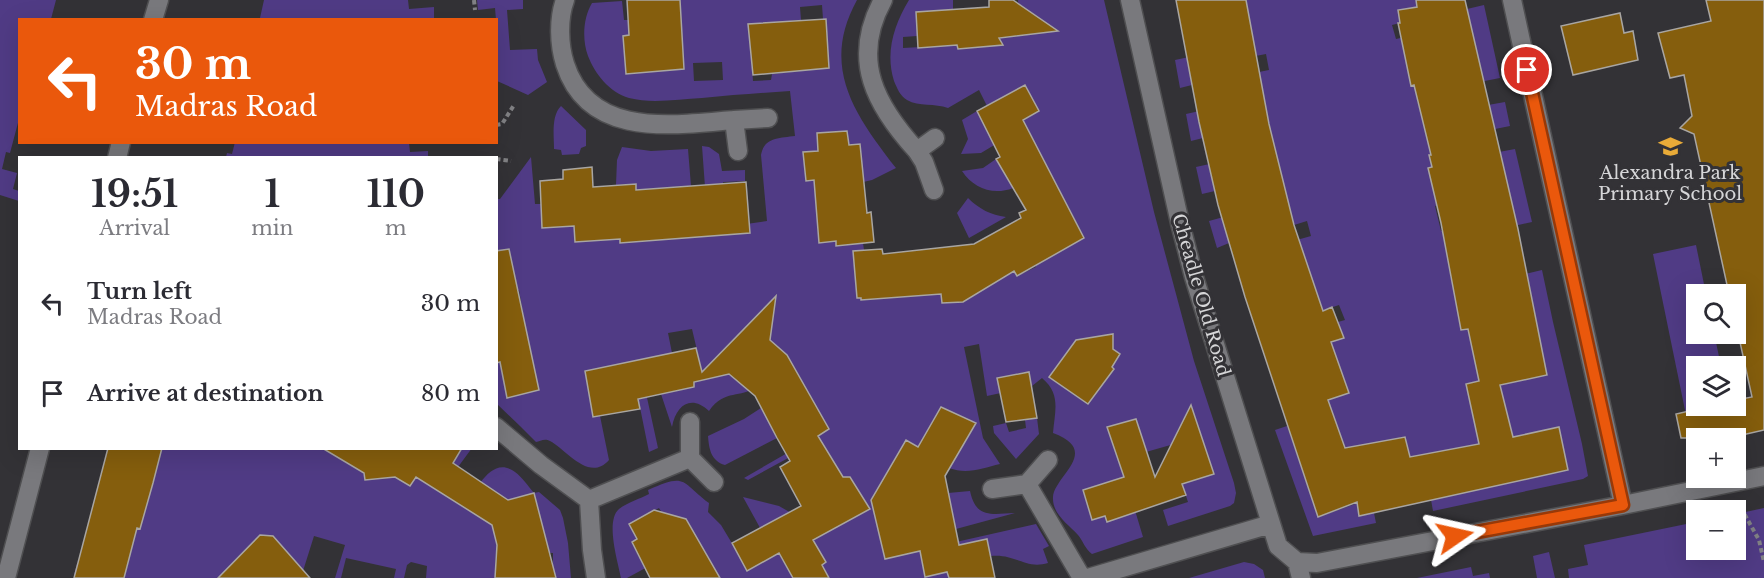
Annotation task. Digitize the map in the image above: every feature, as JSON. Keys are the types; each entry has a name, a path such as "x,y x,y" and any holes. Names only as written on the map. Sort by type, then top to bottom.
{"street":[{"path":"154,18 159,0"},
{"path":"566,0 561,26 561,51 568,73 580,93 593,105 608,114 631,123 654,125 768,118"},
{"path":"883,0 869,38 868,67 879,99 893,125 924,162 934,190"},
{"name":"Cheadle Old Road","path":"1130,0 1194,277 1278,546 1299,570"},
{"path":"1512,0 1623,505"},
{"path":"734,120 738,151"},
{"path":"917,151 935,138"},
{"path":"690,422 690,458 714,482"},
{"path":"498,430 589,500"},
{"path":"6,578 39,450"},
{"path":"589,500 690,458"},
{"path":"992,489 1027,484 1048,460"},
{"path":"1746,480 1764,476"},
{"path":"1027,484 1082,578"},
{"path":"1299,570 1317,563 1704,488"},
{"path":"589,500 596,578"},
{"path":"1088,578 1271,524"}],"path":[{"path":"472,1 475,10"},
{"path":"498,125 502,124 514,105"},
{"path":"498,159 511,161"},
{"path":"1731,488 1761,540 1764,562"}],"shaded area":[{"path":"0,0 56,0 51,18 18,18 18,123 10,153 6,152 2,169 17,173 13,189 18,191 18,201 0,195"},
{"path":"264,0 408,0 409,9 434,7 434,18 260,18"},
{"path":"477,0 523,0 523,9 507,10 510,50 537,49 538,60 547,82 528,95 498,81 498,18 496,18 495,8 478,10"},
{"path":"680,0 857,0 846,24 842,47 842,69 847,89 856,109 867,129 896,168 872,180 859,183 834,221 817,223 819,242 836,241 837,246 863,243 864,250 853,252 857,298 899,294 941,294 942,303 961,302 1010,264 1017,276 1036,267 1029,254 1045,260 1084,237 1026,126 981,153 961,154 968,139 962,120 977,111 991,139 1039,111 1025,85 987,106 979,90 948,108 917,104 907,100 902,96 894,81 890,60 892,39 899,19 909,0 953,0 953,10 917,12 917,36 903,37 903,48 957,45 958,49 993,39 1033,34 1038,28 1038,17 1031,12 1019,14 1018,0 1104,0 1154,212 1194,361 1234,483 1236,493 1234,503 1168,526 1163,510 1188,502 1182,484 1214,474 1191,423 1180,426 1177,432 1181,442 1146,452 1136,419 1108,427 1124,477 1083,490 1092,520 1105,516 1107,522 1134,507 1143,537 1092,554 1058,514 1053,503 1055,489 1075,456 1074,448 1067,440 1053,433 1055,403 1052,390 1042,378 1028,387 1025,372 1008,376 1010,391 987,396 979,344 964,347 983,438 1000,464 969,471 949,468 975,425 942,407 918,447 906,440 889,469 948,493 970,491 976,506 986,513 1015,513 956,529 881,541 885,558 1036,524 1049,546 1043,549 1048,563 1040,565 1007,557 990,556 986,539 944,548 944,552 921,557 925,577 947,572 949,578 824,578 828,575 822,565 772,542 793,578 714,578 686,519 679,517 668,523 659,508 630,524 637,539 632,543 639,557 651,565 627,578 621,578 613,532 615,515 619,509 649,494 648,490 670,481 683,482 709,503 708,512 721,525 748,570 769,544 743,497 779,506 793,514 852,490 855,484 850,477 843,477 832,459 823,463 790,457 748,480 744,478 829,429 804,385 777,438 725,465 714,457 710,450 708,436 761,408 793,376 788,356 764,336 756,316 718,356 754,387 744,393 721,399 709,411 696,403 685,404 677,413 672,427 661,394 694,387 694,382 704,380 692,329 668,333 672,353 639,361 658,448 649,452 631,363 585,371 593,417 600,416 609,460 601,466 594,468 586,466 548,440 536,442 498,405 498,361 524,319 519,290 498,295 498,199 531,157 535,204 541,204 542,228 574,226 576,242 596,240 619,221 620,242 767,221 761,155 765,145 769,142 778,138 795,136 790,91 656,101 638,100 622,95 604,82 588,56 584,29 592,3 622,1 624,20 631,20 632,35 623,36 626,73 684,69","holes":["822,5 823,19 826,21 829,68 772,74 771,80 753,81 749,25 801,20 800,7","722,62 723,80 694,81 693,63","847,131 849,145 860,144 863,176 806,181 803,152 818,151 817,133","1076,340 1114,369 1088,404 1049,377"]},
{"path":"1225,0 1416,0 1417,7 1398,10 1400,23 1392,25 1396,39 1423,33 1467,9 1484,5 1500,78 1459,86 1417,100 1426,132 1488,105 1505,102 1510,126 1470,134 1449,151 1429,155 1432,167 1428,169 1431,179 1454,174 1499,152 1515,149 1532,222 1492,231 1447,254 1451,279 1503,279 1542,270 1588,476 1583,479 1433,511 1427,477 1410,458 1405,437 1378,442 1359,516 1374,513 1376,523 1313,536 1275,430 1287,426 1292,440 1315,433 1328,400 1349,393 1338,363 1311,348 1343,338 1338,322 1345,320 1339,305 1303,317 1279,245 1311,236 1307,221 1294,225 1223,221 1229,243 1217,248 1209,221 1245,211 1209,168 1215,191 1202,194 1196,167 1232,159 1272,139 1266,108 1198,115 1203,138 1191,141 1186,114 1222,106 1259,72 1269,70 1266,54 1235,60 1233,52 1187,61 1192,85 1180,88 1175,60 1212,52","holes":["1427,55 1433,81 1411,86 1406,60","1461,200 1466,225 1441,231 1435,206","1528,278 1537,324 1490,333 1488,325 1461,330 1458,316 1466,314 1480,288","1538,330 1547,375 1500,385 1501,391 1469,398 1466,384 1479,381 1473,353 1490,341","1317,438 1343,469 1355,504 1318,517 1294,446"]},
{"path":"561,106 586,130 586,146 581,148 579,154 562,155 561,150 554,149 554,121"},
{"path":"234,144 409,144 410,152 428,151 428,156 226,156 227,153 232,154"},
{"path":"702,146 709,147 719,154 722,171 745,170 745,181 723,182 723,186 705,187"},
{"path":"622,147 651,151 688,149 691,186 636,190 636,184 616,185 617,160"},
{"path":"996,159 1013,188 998,191 984,189 972,182 962,171 983,168"},
{"path":"968,198 986,211 1006,217 969,238 957,213"},
{"path":"1696,245 1704,284 1686,284 1686,344 1716,344 1719,356 1686,356 1686,415 1653,254"},
{"path":"1037,418 1039,434 1016,459 994,433 993,426 1006,423 1009,432 1026,428 1025,420"},
{"path":"162,450 325,450 362,466 364,475 371,479 395,476 410,486 420,470 440,484 459,453 454,450 471,450 458,467 465,508 491,471 506,468 523,479 534,493 539,492 560,510 568,543 571,578 553,578 553,553 510,550 496,552 495,570 509,570 508,578 426,578 427,566 411,562 407,565 404,578 394,578 396,569 346,558 341,578 335,578 345,545 314,536 303,571 266,536 260,535 235,560 235,567 242,578 89,578 74,575 77,564 125,575 129,560 124,525 140,529"},
{"path":"1764,508 1764,578 1569,578 1568,569 1588,565 1584,545 1686,524 1686,560 1746,560 1746,512"},
{"path":"1549,552 1555,578 1537,578 1533,556"},
{"path":"1244,562 1254,564 1263,570 1265,578 1189,578"},
{"path":"1471,567 1473,576 1489,573 1490,578 1417,578"}],"building":[{"path":"627,0 680,0 684,69 626,74 623,36 629,35"},
{"path":"989,0 1013,0 1058,31 999,38 1003,45 958,49 957,45 918,48 916,12 989,7"},
{"path":"1176,0 1246,0 1269,124 1294,225 1323,311 1332,307 1344,338 1331,342 1349,393 1328,400 1345,448 1405,437 1410,457 1479,444 1466,384 1479,381 1468,329 1461,330 1428,168 1432,167 1429,155 1431,155 1414,85 1411,86 1398,23 1400,23 1398,10 1417,7 1416,0 1465,0 1518,229 1547,375 1500,385 1513,437 1559,427 1568,470 1359,516 1357,502 1318,517 1245,297 1218,205 1199,122"},
{"path":"1706,0 1764,0 1764,430 1746,434 1746,428 1686,428 1686,438 1681,438 1676,414 1686,412 1686,416 1746,416 1746,398 1752,397 1746,370 1746,356 1743,356 1740,344 1746,344 1746,284 1727,284 1694,134 1680,128 1692,116 1684,75 1670,78 1658,33 1711,21"},
{"path":"1620,13 1624,33 1633,31 1638,60 1573,75 1561,26"},
{"path":"826,19 829,68 753,75 748,24"},
{"path":"1025,85 1039,111 1023,120 1084,238 1017,276 1014,271 963,302 942,303 941,294 861,300 857,298 853,251 882,249 883,254 974,244 1021,218 1019,213 1026,210 996,159 1000,157 977,111"},
{"path":"847,131 849,145 860,144 867,213 871,212 874,242 836,246 836,241 819,243 814,180 806,181 803,152 818,151 817,133"},
{"path":"592,167 593,187 636,184 636,190 746,182 750,233 620,243 620,239 575,242 574,226 542,228 540,181 563,179 563,170"},
{"path":"509,249 539,390 507,398 500,362 498,362 498,251"},
{"path":"776,296 770,340 787,355 829,429 818,436 843,477 850,477 870,509 813,540 826,562 822,565 829,578 793,578 779,553 747,571 732,543 801,506 780,467 790,461 755,396 729,374 694,382 694,387 638,399 640,409 593,417 585,371 696,348 702,372"},
{"path":"1113,334 1113,349 1120,354 1112,367 1114,369 1088,404 1049,377 1076,340"},
{"path":"1029,372 1037,418 1006,422 997,378"},
{"path":"1191,405 1214,474 1182,484 1186,495 1107,522 1105,516 1092,520 1083,490 1124,477 1107,427 1136,419 1155,477"},
{"path":"941,407 976,423 945,476 959,545 987,539 995,578 949,578 947,572 925,577 920,551 885,559 871,500 906,440 918,447"},
{"path":"107,450 161,450 124,578 74,578"},
{"path":"325,450 461,450 453,463 508,500 534,493 556,578 495,578 497,545 492,525 416,477 410,486 395,477 365,480 364,473"},
{"path":"654,510 686,519 720,578 650,578 632,542 637,539 629,524"},
{"path":"260,535 273,536 310,578 218,578"}],"place":[{"name":"Alexandra Park Primary School","path":"1670,147"}],"route":[{"path":"1455,536 1623,505 1527,70"}]}
